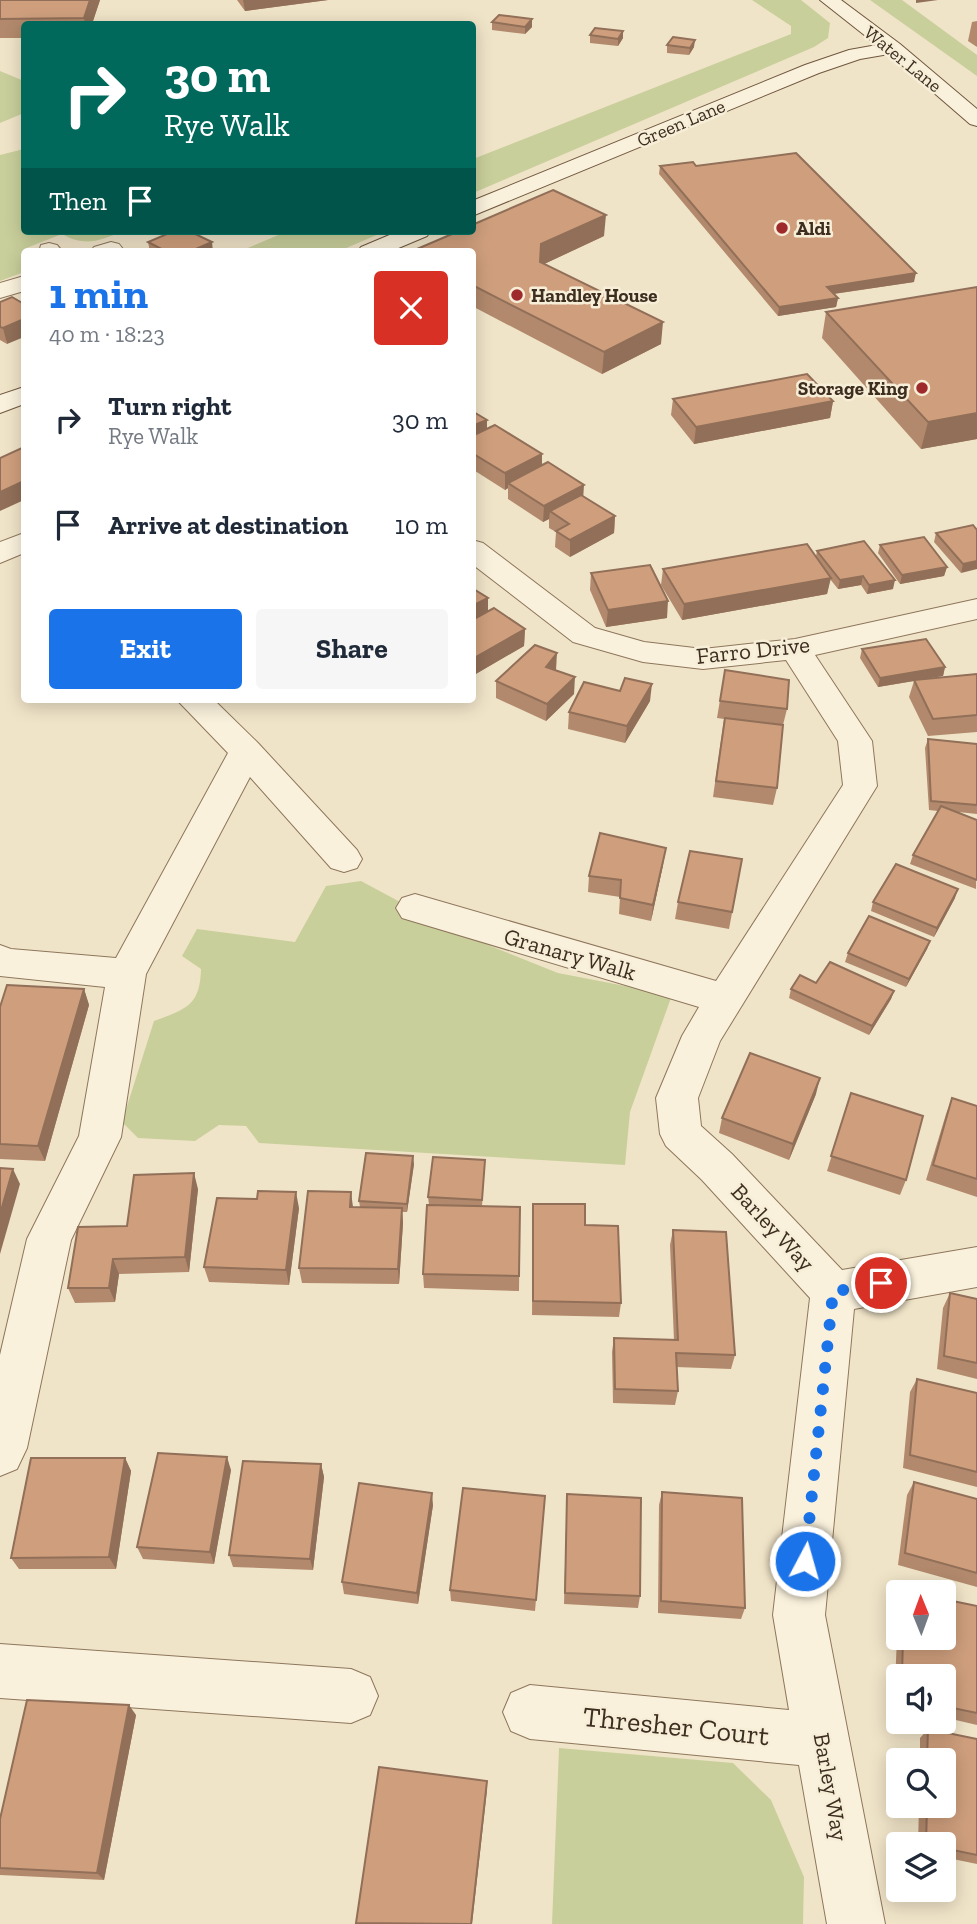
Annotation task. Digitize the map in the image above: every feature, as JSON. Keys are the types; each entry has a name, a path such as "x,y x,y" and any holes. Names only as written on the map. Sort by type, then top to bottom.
{"street":[{"name":"Water Lane","path":"829,0 892,48 977,120"},
{"path":"826,64 844,41 849,15"},
{"name":"Green Lane","path":"476,207 826,64 856,54 892,48"},
{"path":"379,248 409,235"},
{"path":"0,292 21,284"},
{"path":"0,405 21,396"},
{"path":"0,554 21,544"},
{"name":"Farro Drive","path":"476,552 584,635 643,652 703,659 795,649 977,609"},
{"name":"Barley Way","path":"795,649 855,741 860,786 702,1036 677,1098 681,1134 717,1167 833,1292 799,1615 856,1924"},
{"path":"197,703 246,751 344,859"},
{"path":"2,1450 49,1239 100,1137 127,974 246,751"},
{"name":"Granary Walk","path":"415,908 725,999"},
{"path":"0,960 6,963 127,974"},
{"path":"833,1292 977,1267"},
{"path":"0,1671 351,1696"},
{"name":"Thresher Court","path":"530,1712 822,1740"}],"green space":[{"path":"752,0 801,0 830,23 828,38 814,47 476,192 476,158 791,34 791,26"},
{"path":"870,0 902,0 977,55 977,76"},
{"path":"0,71 21,80 21,114 0,123"},
{"path":"21,150 21,235 59,235 21,248 21,273 0,281 0,155"},
{"path":"64,235 114,235 92,241"},
{"path":"278,235 377,235 346,248 248,248"},
{"path":"361,881 456,932 558,973 672,995 630,1112 625,1165 259,1143 246,1126 219,1125 195,1141 138,1138 122,1122 154,1021 183,1009 198,991 201,969 182,956 197,929 295,942 326,886"},
{"path":"559,1748 733,1763 771,1800 804,1877 803,1924 552,1924"}],"building":[{"path":"0,0 90,0 84,18 0,19"},
{"path":"499,15 532,19 525,27 492,22"},
{"path":"595,28 623,31 618,39 590,35"},
{"path":"673,37 695,40 690,48 667,45"},
{"name":"Aldi","path":"796,153 916,273 827,287 838,298 779,307 660,166 693,162 696,166"},
{"path":"553,190 606,215 541,244 540,262 663,322 604,352 476,287 476,248 419,248 450,235 476,235 476,223"},
{"path":"165,235 197,235 212,242 198,248 159,248 148,242"},
{"name":"Storage King","path":"977,287 977,413 928,422 826,312"},
{"path":"12,297 21,302 21,320 0,327 0,302"},
{"path":"807,374 833,401 696,427 673,399"},
{"path":"476,413 487,420 476,424"},
{"path":"495,425 542,454 505,473 476,455 476,434"},
{"path":"21,448 21,482 0,492 0,458"},
{"path":"548,462 584,485 544,506 508,483"},
{"path":"581,495 615,516 570,540 556,531 569,524 550,511"},
{"path":"973,525 977,530 977,561 963,564 936,533"},
{"path":"924,537 947,567 902,575 880,545"},
{"path":"864,541 895,580 869,585 863,576 840,580 817,551"},
{"path":"807,544 831,578 684,604 663,569"},
{"path":"650,565 668,601 608,610 591,573"},
{"path":"476,590 488,598 476,604"},
{"path":"494,608 525,629 476,657 476,618"},
{"path":"926,639 945,667 880,678 862,649"},
{"path":"535,645 557,653 546,667 575,677 547,704 496,681"},
{"path":"725,670 789,680 787,709 720,701"},
{"path":"977,674 977,715 933,719 914,680"},
{"path":"625,678 652,684 627,726 569,712 584,682 620,691"},
{"path":"725,718 783,725 777,788 716,781"},
{"path":"928,739 977,744 977,805 931,801"},
{"path":"941,806 977,820 977,880 913,855"},
{"path":"600,833 666,848 653,905 620,898 621,880 589,876"},
{"path":"690,851 742,859 732,912 678,902"},
{"path":"896,864 958,889 937,928 873,902"},
{"path":"869,916 930,941 909,979 848,953"},
{"path":"830,962 894,991 872,1026 791,989 800,975 816,983"},
{"path":"7,985 84,989 38,1146 0,1144 0,1007"},
{"path":"750,1053 820,1078 793,1144 722,1118"},
{"path":"851,1093 923,1116 906,1180 831,1156"},
{"path":"952,1098 977,1106 977,1179 933,1165"},
{"path":"366,1153 413,1156 407,1204 359,1201"},
{"path":"433,1157 485,1160 482,1200 428,1197"},
{"path":"0,1168 13,1169 0,1214"},
{"path":"194,1173 185,1257 113,1259 109,1288 68,1288 78,1227 127,1226 134,1175"},
{"path":"258,1191 296,1192 286,1270 204,1267 217,1198 257,1199"},
{"path":"308,1191 351,1192 350,1207 402,1208 398,1269 299,1268"},
{"path":"533,1204 585,1204 585,1225 618,1226 621,1303 533,1301"},
{"path":"427,1205 520,1207 519,1276 423,1274"},
{"path":"673,1230 726,1232 735,1355 676,1353 678,1391 615,1389 614,1338 678,1340"},
{"path":"950,1293 977,1299 977,1363 944,1356"},
{"path":"917,1379 977,1393 977,1472 910,1455"},
{"path":"158,1453 227,1457 210,1552 137,1547"},
{"path":"31,1458 125,1458 109,1557 11,1558"},
{"path":"243,1461 321,1464 310,1559 229,1555"},
{"path":"914,1482 977,1499 977,1573 905,1553"},
{"path":"359,1483 432,1493 417,1593 342,1582"},
{"path":"463,1488 545,1496 536,1600 450,1590"},
{"path":"662,1492 742,1498 745,1608 661,1601"},
{"path":"567,1494 641,1498 640,1596 565,1593"},
{"path":"956,1602 977,1606 977,1713 956,1709 956,1664 902,1664 903,1650 956,1650"},
{"path":"27,1700 129,1705 97,1873 0,1868 0,1819"},
{"path":"928,1734 952,1734 977,1739 977,1855 956,1851 956,1832 926,1832 927,1818 956,1818 956,1748 927,1748"},
{"path":"379,1767 487,1781 471,1924 356,1923"}],"place":[{"name":"Aldi","path":"782,228"},
{"name":"Handley House","path":"517,295"},
{"name":"Storage King","path":"922,388"}],"route":[{"path":"805,1561 833,1292 881,1283"}]}
